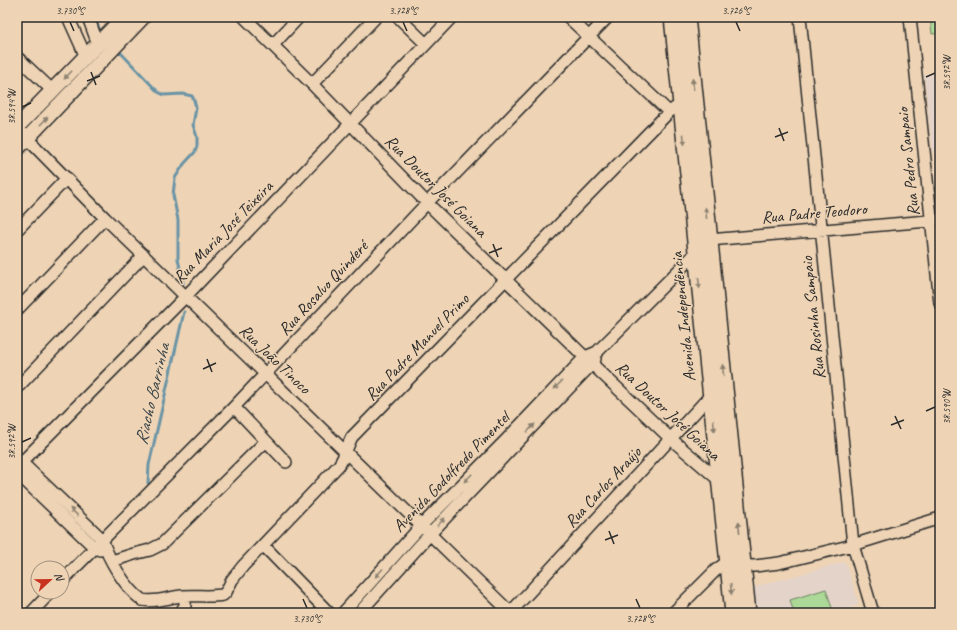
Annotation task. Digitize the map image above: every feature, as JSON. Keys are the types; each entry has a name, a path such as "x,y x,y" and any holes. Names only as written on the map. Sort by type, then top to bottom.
{"main road":[{"name":"Avenida Independência","path":"672,17 710,396 744,566 748,613"},
{"name":"Avenida Independência","path":"687,17 682,106 709,240 726,393 729,565 733,613"}],"street":[{"path":"68,17 86,57"},
{"path":"88,17 98,44"},
{"path":"17,128 124,17"},
{"path":"17,149 143,17"},
{"name":"Rua Doutor José Goiana","path":"244,17 312,84 427,203 671,439 727,480"},
{"path":"273,45 299,17"},
{"path":"312,84 376,17"},
{"path":"398,17 426,44"},
{"name":"Rua Maria José Teixeira","path":"19,463 186,296 452,17"},
{"path":"568,17 589,36 682,106"},
{"name":"Rua Rosalvo Quinderé","path":"70,573 266,374 427,203 608,17"},
{"name":"Rua Rosinha Sampaio","path":"800,17 852,545 873,613"},
{"name":"Rua Pedro Sampaio","path":"910,17 936,220 940,303"},
{"path":"17,57 53,91"},
{"name":"Rua Padre Manuel Primo","path":"109,557 130,589 142,600 158,601 184,596 197,597 223,595 237,573 339,465 352,438 506,280 682,106"},
{"name":"Rua João Tinoco","path":"17,128 105,218 511,613"},
{"path":"17,230 67,178"},
{"path":"19,304 105,218"},
{"name":"Rua Padre Teodoro","path":"709,240 936,220"},
{"path":"589,360 709,240"},
{"path":"17,388 144,255"},
{"name":"Avenida Godolfredo Pimentel","path":"359,613 511,442 589,360"},
{"path":"710,396 726,393"},
{"name":"Rua Carlos Araújo","path":"511,613 710,396"},
{"path":"234,407 286,462"},
{"path":"19,463 98,543 109,557 134,554 150,550 162,544 266,441"},
{"name":"Avenida Godolfredo Pimentel","path":"343,613 422,525 511,442"},
{"path":"17,473 98,543"},
{"path":"673,613 719,567 729,565 755,566 779,563 852,545 940,518"},
{"path":"263,545 329,613"},
{"path":"180,613 185,606 184,596"},
{"path":"31,613 43,600"}],"shaded area":[{"path":"940,73 940,153 933,153 924,75"},
{"path":"844,562 846,563 859,605 835,613 757,613 754,587"}],"green space":[{"path":"930,17 940,17 940,33 932,34"},
{"path":"826,589 833,611 827,613 794,613 790,600"}],"waterway":[{"name":"Riacho Barrinha","path":"94,17 99,28"},
{"name":"Riacho Barrinha","path":"121,53 158,92 164,95 183,94 192,96 194,100 196,108 193,125 197,137 197,146 195,152 184,164 175,178 173,195 178,220 178,259 183,283"},
{"name":"Riacho Barrinha","path":"148,483 149,465 184,312"}]}
